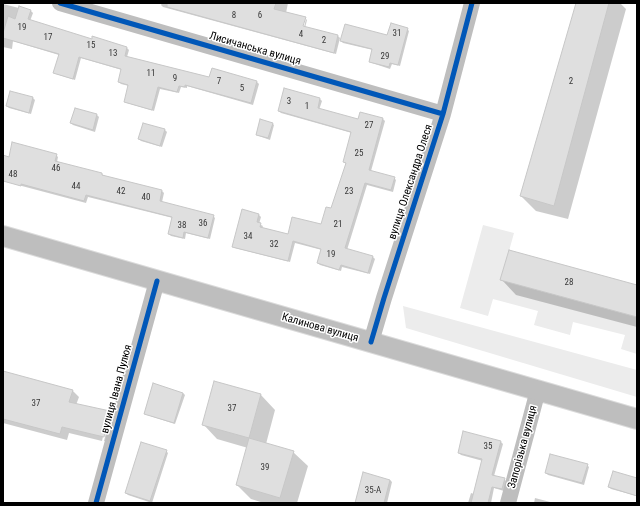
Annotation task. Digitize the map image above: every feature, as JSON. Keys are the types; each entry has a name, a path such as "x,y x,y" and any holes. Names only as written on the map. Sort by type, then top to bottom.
{"main road":[{"name":"Калинова вулиця","path":"3,236 637,419"}],"street":[{"name":"Лисичанська вулиця","path":"60,3 443,114"},
{"name":"вулиця Олександра Олеся","path":"371,342 443,114 472,3"},
{"name":"вулиця Івана Пулюя","path":"96,503 157,281"},
{"name":"Запорізька вулиця","path":"508,503 538,390"}],"shaded area":[{"path":"483,225 514,233 501,280 637,317 637,354 621,349 625,335 573,322 570,335 534,325 538,311 493,299 488,316 460,308"},
{"path":"403,306 637,370 637,397 406,328"}],"building":[{"path":"167,3 276,3 274,9 306,17 303,26 338,35 334,53 167,7"},
{"path":"576,3 609,3 554,206 520,196"},
{"path":"19,6 31,10 28,19 92,39 92,36 127,47 125,56 209,77 212,68 257,81 251,103 185,85 185,87 179,86 177,92 158,87 152,110 124,102 128,85 118,82 121,69 79,57 73,79 53,73 59,54 3,38 8,16 15,19"},
{"path":"391,23 408,28 398,65 390,63 389,67 369,62 372,49 340,41 345,24 387,35"},
{"path":"284,88 320,98 318,108 358,119 360,112 383,118 369,170 395,177 391,190 365,183 345,248 373,256 368,273 341,265 339,270 317,263 321,249 293,241 288,261 232,247 242,209 259,214 257,222 261,223 260,227 288,234 292,217 321,224 326,207 331,208 346,163 343,162 351,132 278,111"},
{"path":"10,91 33,97 29,113 6,106"},
{"path":"75,108 97,114 93,130 70,123"},
{"path":"260,119 273,123 268,138 256,135"},
{"path":"143,123 165,129 160,146 138,139"},
{"path":"12,142 57,154 55,161 102,173 102,175 162,190 160,201 214,215 208,238 184,232 183,238 168,234 172,217 86,195 84,201 21,184 21,186 3,181 3,155 9,157"},
{"path":"509,250 637,285 637,317 500,280"},
{"path":"3,371 73,390 69,402 110,411 104,437 62,427 60,434 3,419"},
{"path":"214,381 261,394 249,438 202,425"},
{"path":"153,383 183,393 174,423 144,414"},
{"path":"463,431 501,441 492,475 505,478 502,489 492,487 488,503 471,503 482,459 458,453"},
{"path":"249,438 294,451 280,498 236,485"},
{"path":"141,442 167,450 150,501 125,493"},
{"path":"550,454 588,464 582,483 545,473"},
{"path":"613,471 637,478 637,496 608,487"},
{"path":"363,472 390,480 384,503 355,503"}],"cycle path":[{"path":"60,3 443,114"},
{"path":"371,342 443,114 472,3"},
{"path":"96,503 157,281"}]}
